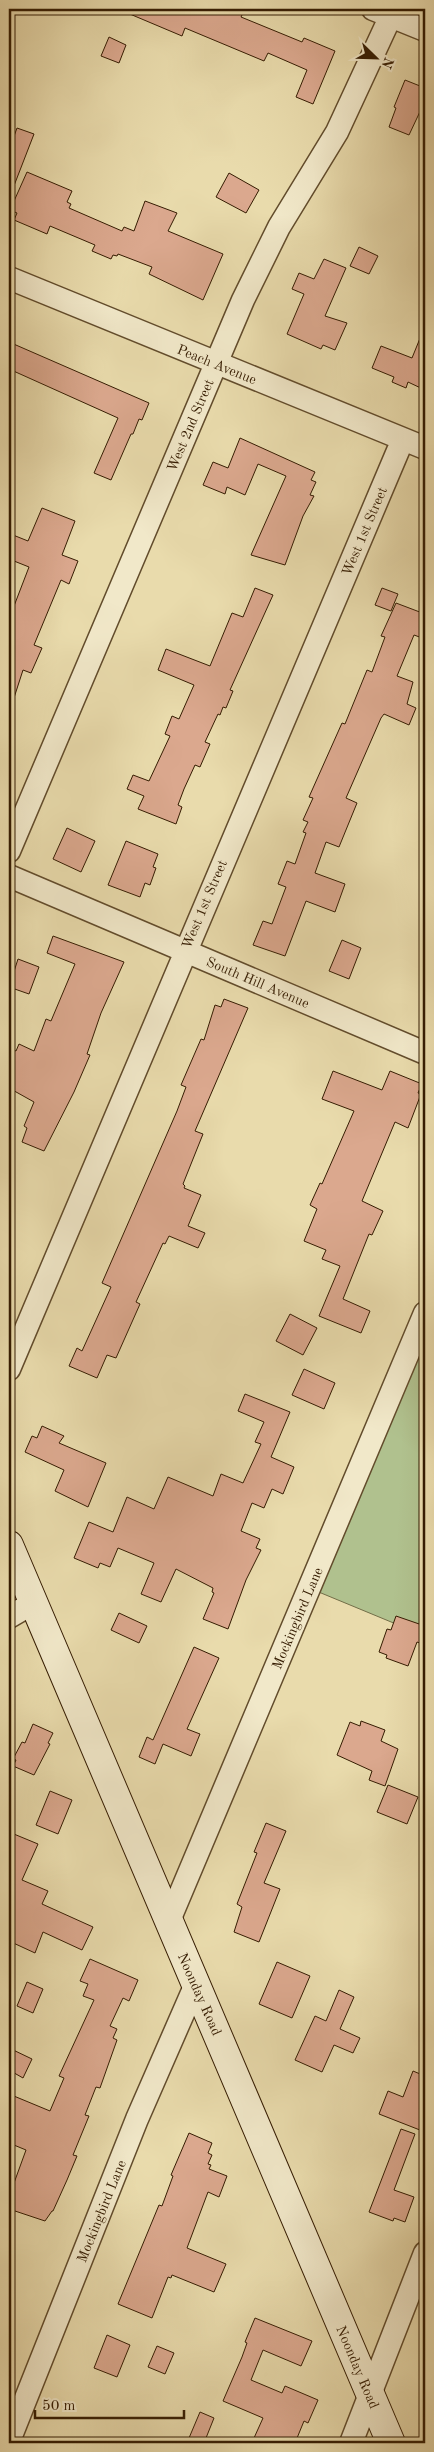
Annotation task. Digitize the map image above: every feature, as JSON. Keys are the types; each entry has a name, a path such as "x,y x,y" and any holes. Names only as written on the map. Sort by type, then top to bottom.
{"street":[{"path":"386,11 425,30"},
{"name":"West 2nd Street","path":"9,852 243,300 278,227 337,132 386,11"},
{"name":"Peach Avenue","path":"9,278 425,448"},
{"name":"West 1st Street","path":"9,1369 184,951 403,439"},
{"name":"South Hill Avenue","path":"9,876 425,1053"},
{"name":"Mockingbird Lane","path":"168,1923 425,1313"},
{"name":"Noonday Road","path":"9,1545 168,1923 196,1984 391,2443"},
{"path":"9,1617 33,1603"},
{"name":"Mockingbird Lane","path":"9,2441 137,2119 196,1984"},
{"path":"351,2443 425,2254"}],"green space":[{"path":"425,1313 425,1636 309,1588"}],"building":[{"path":"118,9 231,9 243,13 241,17 302,42 304,38 335,51 313,104 296,97 307,70 268,53 264,61 185,28 182,36"},
{"path":"109,37 126,45 119,63 101,56"},
{"path":"405,80 425,88 425,101 409,135 389,127 396,108 394,107"},
{"path":"17,128 34,134 10,196 9,150"},
{"path":"27,172 72,191 67,202 71,204 69,208 122,231 124,227 134,231 145,201 177,213 168,231 223,254 203,300 149,274 152,267 118,254 117,256 113,255 111,259 92,251 95,245 50,226 47,234 14,220 17,213 10,210"},
{"path":"229,173 259,190 246,213 216,197"},
{"path":"359,247 378,256 369,274 350,266"},
{"path":"324,259 346,268 325,316 347,323 335,350 323,345 321,349 287,334 304,294 292,289 299,273 314,279"},
{"path":"425,326 425,390 408,382 406,388 392,382 394,377 372,368 381,346 412,358"},
{"path":"9,342 149,403 142,420 139,419 133,434 131,434 111,480 94,473 118,418 9,369"},
{"path":"240,438 315,472 311,480 316,482 310,495 314,496 303,516 285,565 251,555 286,476 258,464 245,495 227,487 225,494 203,485 213,462 228,468"},
{"path":"42,508 75,521 62,555 78,561 69,584 61,580 34,645 42,648 31,673 23,670 12,704 9,704 9,641 14,628 9,626 9,619 29,567 9,559 9,544 13,535 28,541"},
{"path":"255,588 273,595 230,690 233,691 226,708 223,707 220,715 218,714 205,742 210,744 200,767 195,765 184,789 178,805 182,807 176,824 138,809 144,796 127,789 133,775 149,781 170,736 165,734 172,716 179,719 194,685 158,670 166,649 210,666 232,613 243,617"},
{"path":"382,588 398,594 391,611 375,605"},
{"path":"396,603 425,614 425,639 414,635 397,676 413,682 407,704 416,708 409,725 384,714 381,718 346,798 357,803 339,847 326,842 315,873 345,884 335,912 306,901 285,956 253,945 263,921 272,924 286,887 278,884 287,861 295,864 306,833 303,832 308,822 303,820 313,798 309,797 342,723 345,724 367,670 372,672 385,637 381,636"},
{"path":"67,828 95,841 81,872 53,859"},
{"path":"126,841 158,854 153,867 156,868 150,885 145,883 140,897 108,885"},
{"path":"53,936 124,962 101,1013 87,1054 90,1055 74,1092 44,1151 22,1142 27,1128 24,1126 34,1102 9,1088 9,1048 16,1051 19,1044 34,1051 46,1019 51,1021 75,964 47,953"},
{"path":"342,940 361,948 349,979 329,971"},
{"path":"18,959 39,967 29,994 9,987"},
{"path":"224,999 248,1008 195,1131 203,1134 183,1184 184,1188 201,1195 188,1226 205,1233 198,1248 169,1236 165,1244 163,1243 136,1302 140,1304 116,1358 107,1355 97,1378 69,1366 77,1348 82,1351 111,1287 102,1283 177,1111 186,1087 181,1085 201,1039 204,1040 215,1005 221,1007"},
{"path":"333,1071 382,1090 390,1071 422,1084 418,1093 421,1094 408,1128 395,1122 362,1201 383,1211 372,1235 369,1234 343,1299 370,1311 361,1333 319,1316 340,1266 322,1259 326,1250 304,1241 317,1209 310,1205 320,1183 322,1184 354,1111 322,1099"},
{"path":"290,1314 317,1328 303,1355 276,1341"},
{"path":"304,1369 335,1383 324,1409 292,1395"},
{"path":"245,1394 290,1412 271,1457 294,1467 283,1494 272,1489 264,1508 252,1503 241,1531 260,1539 256,1548 261,1550 246,1580 228,1629 203,1619 214,1593 212,1592 213,1588 176,1569 161,1602 141,1594 154,1563 118,1548 110,1567 100,1563 98,1568 74,1558 89,1522 113,1532 127,1497 154,1509 168,1477 213,1496 221,1474 243,1483 261,1444 255,1442 264,1422 238,1411"},
{"path":"42,1426 64,1436 59,1443 106,1463 88,1507 55,1491 64,1470 25,1452 32,1436 37,1438"},
{"path":"119,1613 147,1626 139,1643 111,1630"},
{"path":"396,1616 425,1626 425,1645 417,1642 408,1666 386,1658 387,1655 379,1652 387,1629 391,1630"},
{"path":"194,1647 219,1658 187,1729 200,1734 191,1756 163,1744 155,1764 139,1757 147,1737 153,1740"},
{"path":"361,1721 385,1730 381,1741 398,1749 385,1786 369,1780 372,1771 337,1755 350,1722 360,1726"},
{"path":"33,1724 53,1733 48,1743 50,1744 34,1775 13,1766 16,1760 13,1759 22,1742 25,1743"},
{"path":"388,1785 418,1797 407,1824 377,1812"},
{"path":"50,1791 72,1800 58,1834 36,1825"},
{"path":"266,1823 286,1831 264,1883 280,1889 259,1942 234,1932 242,1907 237,1904 257,1853 254,1852"},
{"path":"9,1832 38,1844 22,1880 48,1891 42,1904 93,1927 82,1950 43,1932 35,1953 9,1941"},
{"path":"90,1959 138,1980 129,2001 123,1998 110,2026 117,2029 113,2038 117,2040 100,2088 96,2087 85,2115 89,2116 73,2155 77,2156 53,2211 45,2221 9,2209 9,2181 14,2183 26,2150 9,2143 9,2094 50,2111 64,2078 59,2076 94,2000 83,1996 88,1984 80,1981"},
{"path":"277,1962 310,1976 292,2018 259,2004"},
{"path":"27,1982 43,1989 33,2013 17,2006"},
{"path":"339,1990 354,1997 340,2029 360,2038 353,2053 334,2045 322,2072 295,2060 315,2016 326,2021"},
{"path":"9,2048 32,2059 23,2078 9,2070"},
{"path":"413,2071 425,2076 425,2132 379,2114 388,2091 403,2097"},
{"path":"401,2129 415,2134 394,2190 414,2197 405,2222 394,2218 393,2221 369,2212"},
{"path":"189,2133 212,2143 208,2153 212,2155 208,2164 211,2165 209,2169 227,2176 219,2197 208,2192 187,2248 226,2264 214,2292 172,2275 171,2278 168,2277 152,2318 118,2304 159,2205 162,2206 173,2176 171,2175"},
{"path":"255,2318 312,2341 301,2366 263,2350 251,2380 282,2393 285,2386 318,2400 308,2423 304,2421 295,2443 267,2443 254,2438 263,2418 223,2401 242,2357 247,2343 245,2342"},
{"path":"107,2335 130,2345 117,2377 94,2368"},
{"path":"157,2346 174,2353 165,2374 148,2367"},
{"path":"200,2412 214,2418 204,2443 189,2438"}]}
